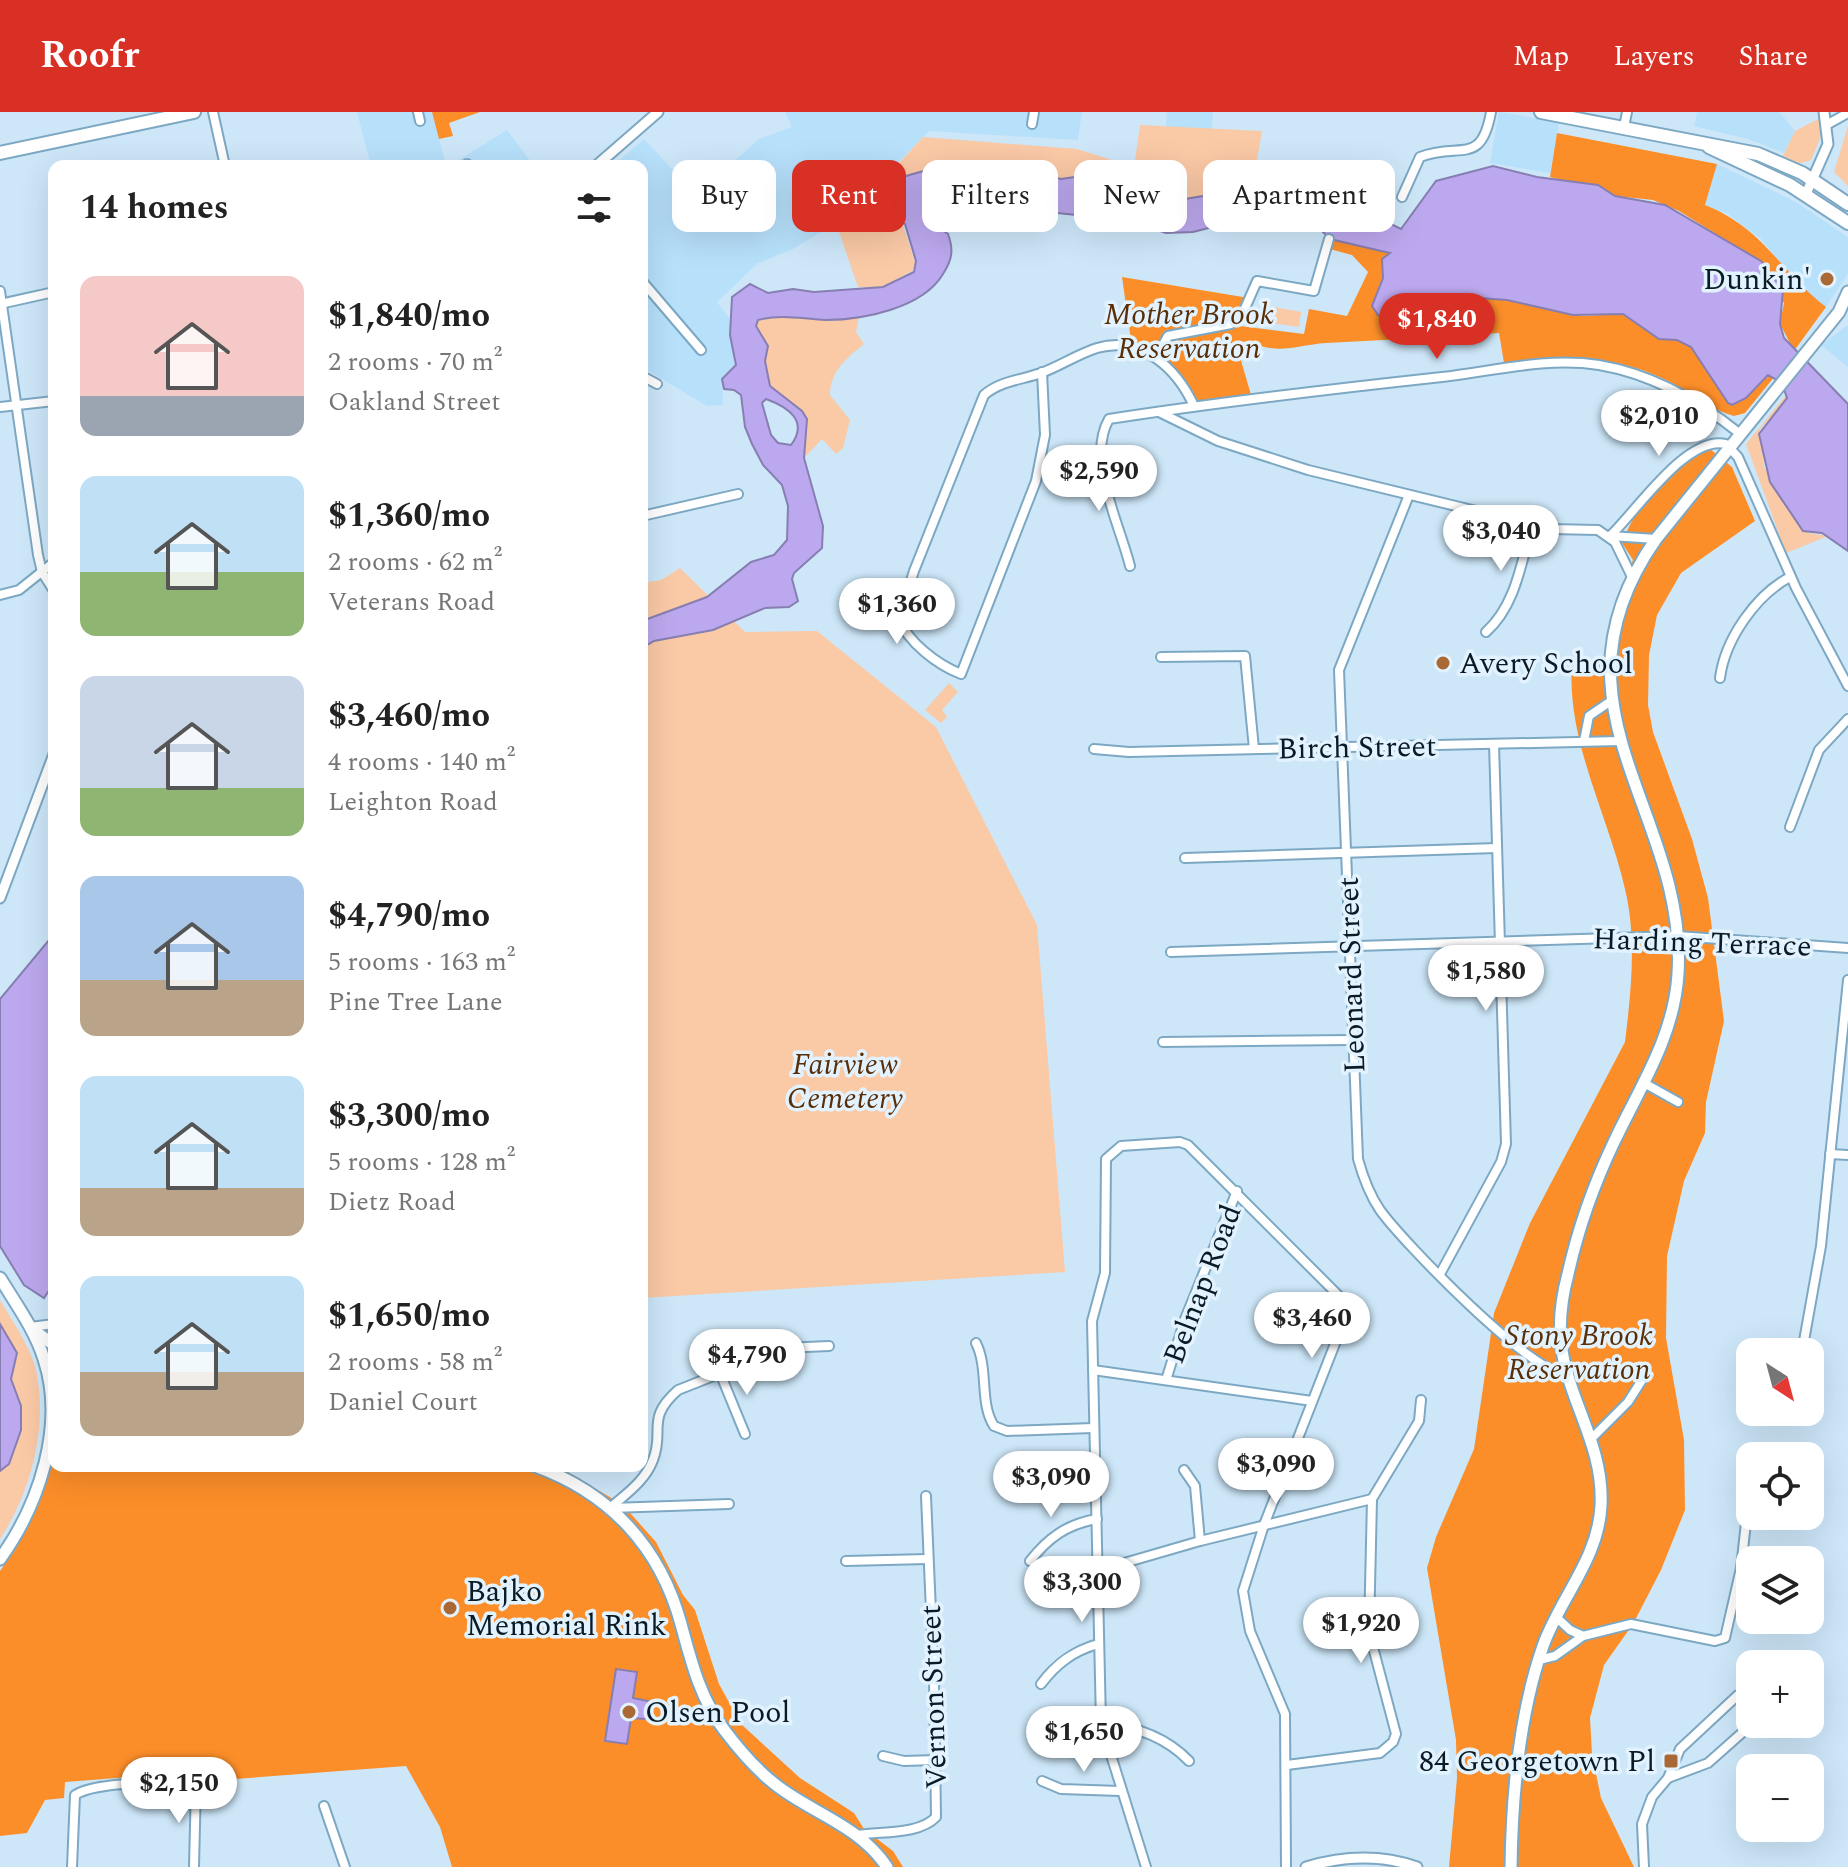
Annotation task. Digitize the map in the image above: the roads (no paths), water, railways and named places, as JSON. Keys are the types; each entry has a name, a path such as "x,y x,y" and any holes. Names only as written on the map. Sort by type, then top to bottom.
{"main road":[{"path":"0,153 194,112"},
{"path":"1541,112 1758,154 1814,180 1848,204"},
{"path":"1695,141 1806,194 1848,223"},
{"path":"1511,1867 1518,1771 1539,1660 1556,1617 1591,1551 1602,1504 1592,1438 1569,1374 1561,1333 1570,1264 1595,1184 1662,1046 1674,1005 1677,936 1669,889 1619,741 1611,701 1616,631 1632,577 1656,539 1739,433 1844,311 1848,292"},
{"path":"0,1278 48,1356"},
{"path":"30,1327 48,1340"},
{"path":"0,1559 30,1506 48,1437"},
{"path":"550,1472 582,1485 643,1541 670,1587 691,1662 722,1728 749,1760 782,1790 858,1835 887,1867"}],"street":[{"path":"213,112 224,160"},
{"path":"603,160 658,112"},
{"path":"1032,124 1034,112"},
{"path":"1402,197 1420,157 1476,147 1486,137 1491,112"},
{"path":"1624,127 1627,112"},
{"path":"1806,194 1828,144 1828,124 1824,112"},
{"path":"1828,124 1848,113"},
{"path":"1156,357 1168,336 1223,328 1237,320 1257,281 1314,291 1329,239"},
{"path":"648,288 701,350"},
{"path":"0,291 42,572 48,582"},
{"path":"1,303 48,293"},
{"path":"1042,372 1045,419 1040,468 961,674 936,661 907,633 899,618 978,403 999,385 1110,345 1132,347 1156,357 1177,376 1194,406"},
{"path":"1130,566 1100,463 1100,442 1109,419 1566,362 1613,368 1656,381 1708,409 1739,433"},
{"path":"648,379 657,384"},
{"path":"0,407 48,402"},
{"path":"1159,411 1199,433 1238,448 1409,495 1560,530 1598,530 1610,536 1656,539"},
{"path":"1610,536 1679,462 1714,443 1729,446 1740,461 1790,577 1848,686"},
{"path":"648,515 738,494"},
{"name":"Leonard Street","path":"1409,495 1363,616 1340,662 1357,1145 1362,1173 1381,1211 1440,1274 1528,1356 1551,1372 1569,1374"},
{"path":"1486,632 1501,618 1509,604 1532,525"},
{"path":"1610,536 1632,577"},
{"path":"0,595 19,590 48,567"},
{"path":"1720,678 1724,660 1741,625 1776,586 1790,577"},
{"path":"1161,657 1245,656 1254,749"},
{"path":"1584,741 1589,716 1611,701"},
{"path":"1790,827 1819,750 1848,719"},
{"name":"Birch Street","path":"1094,749 1344,748 1619,741"},
{"path":"1440,1274 1505,1153 1494,744"},
{"path":"0,898 2,884 48,769"},
{"path":"1185,858 1348,850 1497,848"},
{"name":"Harding Terrace","path":"1171,952 1677,936 1848,948"},
{"path":"1805,1338 1818,1267 1848,980"},
{"path":"1163,1042 1353,1040"},
{"path":"1644,1083 1678,1102"},
{"path":"1146,1867 1101,1723 1098,1644 1100,1570 1093,1428 1092,1321 1105,1273 1103,1167 1112,1151 1121,1146 1180,1142 1196,1151 1237,1191 1346,1305 1346,1321 1246,1572 1244,1612 1285,1714 1286,1867"},
{"path":"1830,1154 1848,1155"},
{"name":"Belnap Road","path":"1167,1377 1185,1319 1237,1191"},
{"path":"30,1327 48,1325"},
{"path":"976,1343 985,1359 989,1416 994,1426 1007,1431 1093,1428"},
{"path":"648,1471 655,1456 657,1418 678,1390 784,1348 829,1346"},
{"path":"1093,1370 1167,1377 1312,1401"},
{"path":"720,1373 745,1434"},
{"path":"1592,1438 1628,1402 1642,1380"},
{"path":"1287,1765 1380,1753 1387,1749 1396,1734 1369,1632 1372,1499 1419,1421 1421,1400"},
{"path":"1184,1470 1195,1486 1200,1541"},
{"path":"610,1508 647,1472"},
{"name":"Vernon Street","path":"858,1835 929,1823 936,1817 926,1496"},
{"path":"1100,1570 1200,1541 1372,1499"},
{"path":"610,1508 729,1504"},
{"path":"1030,1561 1044,1543 1074,1523 1097,1519"},
{"path":"1539,1660 1555,1656 1583,1636 1631,1624 1715,1641 1725,1638 1741,1568 1745,1530"},
{"path":"846,1561 928,1559"},
{"path":"1556,1617 1570,1630 1583,1636"},
{"path":"1041,1684 1054,1667 1082,1649 1098,1644"},
{"path":"1644,1867 1642,1824 1652,1797 1668,1778 1680,1749 1736,1697"},
{"path":"1101,1723 1120,1725 1173,1744 1189,1761"},
{"path":"1668,1778 1708,1763 1736,1738"},
{"path":"883,1756 904,1761 936,1760"},
{"path":"1042,1781 1061,1789 1120,1791"},
{"path":"72,1867 75,1795 90,1789 196,1783 194,1867"},
{"path":"324,1806 345,1867"},
{"path":"1306,1867 1355,1858 1392,1860 1417,1867"}],"place":[{"name":"Dunkin'","path":"1827,279"},
{"name":"Avery School","path":"1443,663"},
{"name":"Bajko Memorial Rink","path":"450,1608"},
{"name":"Olsen Pool","path":"629,1712"},
{"name":"84 Georgetown Pl","path":"1671,1761"}],"park label":[{"name":"Mother Brook Reservation","path":"1189,331"},
{"name":"Fairview Cemetery","path":"845,1081"},
{"name":"Stony Brook Reservation","path":"1579,1352"}]}
